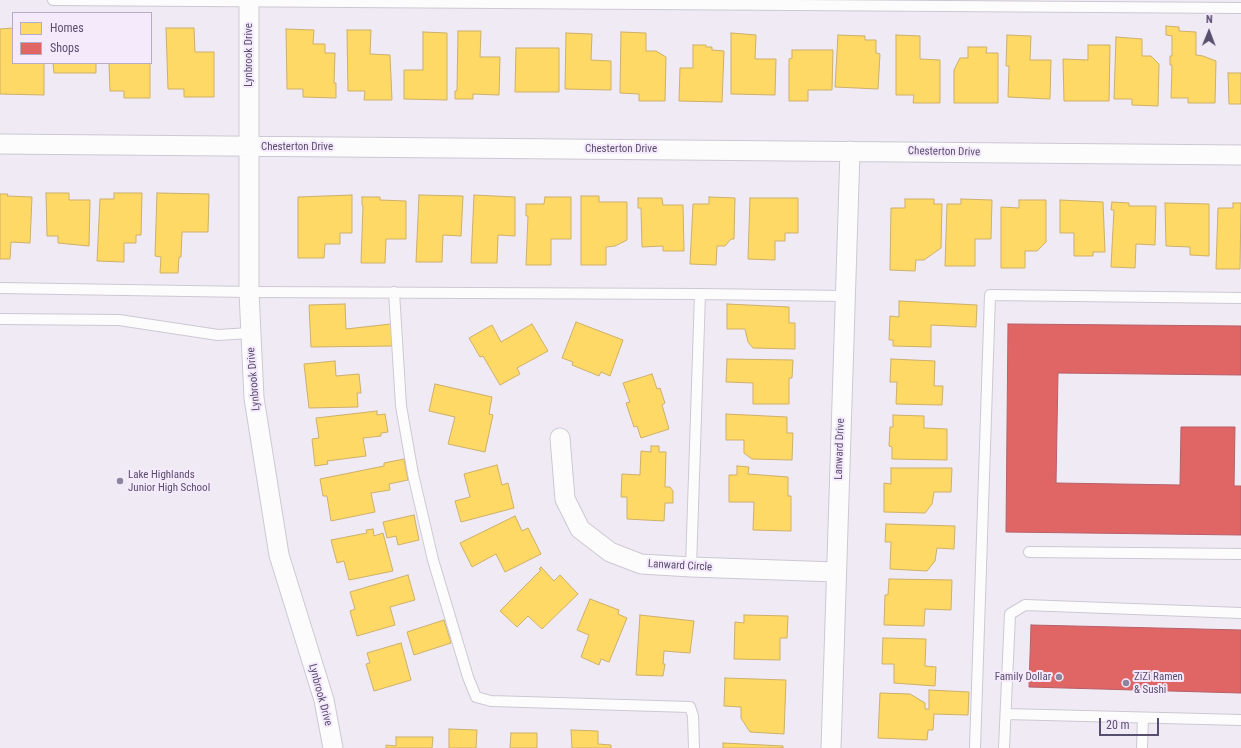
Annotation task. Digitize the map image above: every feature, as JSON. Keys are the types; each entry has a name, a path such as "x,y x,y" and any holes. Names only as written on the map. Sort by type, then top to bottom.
{"street":[{"name":"Lynbrook Drive","path":"249,1 249,292 254,398 279,555 324,700 332,748"},
{"name":"Chesterton Drive","path":"0,144 1241,155"},
{"name":"Lanward Drive","path":"831,748 844,296 850,151"},
{"name":"Lanward Circle","path":"560,438 565,499 580,529 610,552 641,564 836,572"}],"lane":[{"path":"53,0 1241,8"},
{"path":"0,288 249,292 844,296"},
{"path":"394,292 401,406 413,474 433,560 468,677 476,697 491,701 690,707 693,716 694,748"},
{"path":"691,567 700,294"},
{"path":"975,748 990,295 1241,298"},
{"path":"0,319 120,320 218,335 250,333"},
{"path":"1029,552 1241,554"},
{"path":"1004,748 1010,614 1025,605 1241,612"},
{"path":"1006,714 1241,720"},
{"path":"1142,748 1143,718"}],"building: Homes":[{"path":"1166,26 1179,27 1179,31 1196,32 1196,55 1216,61 1215,103 1188,103 1188,98 1171,98 1172,65 1170,65 1170,56 1172,56 1172,36 1166,35"},
{"path":"12,28 12,64 44,64 44,95 0,94 0,29"},
{"path":"166,28 194,28 195,52 214,52 214,97 184,97 184,89 168,89"},
{"path":"286,29 314,30 313,44 325,44 325,53 335,53 334,83 336,83 336,98 303,97 303,89 287,89"},
{"path":"347,30 371,30 370,54 390,55 392,100 364,100 365,91 348,91"},
{"path":"458,31 481,31 480,57 500,57 499,95 473,94 473,99 455,99 455,91 457,91"},
{"path":"423,32 447,33 447,100 404,99 404,70 423,70"},
{"path":"621,32 646,33 646,51 656,51 666,57 665,101 639,101 639,94 620,93"},
{"path":"566,33 592,34 591,60 611,61 611,90 565,89"},
{"path":"731,33 756,35 755,59 776,59 775,95 731,94"},
{"path":"838,35 865,36 865,40 876,40 876,53 880,54 878,89 835,87"},
{"path":"896,35 920,36 920,59 940,60 940,103 913,103 914,95 896,95"},
{"path":"1007,35 1031,36 1030,60 1051,60 1050,99 1008,97 1009,66 1006,66"},
{"path":"1116,37 1142,39 1142,56 1151,56 1159,64 1158,106 1132,105 1132,99 1114,99"},
{"path":"693,45 706,45 706,47 712,47 712,50 724,51 722,102 679,101 680,68 693,68"},
{"path":"1088,45 1110,45 1109,101 1064,101 1063,59 1088,60"},
{"path":"968,47 987,47 986,53 998,53 998,103 954,103 954,70 960,58 968,58"},
{"path":"516,48 559,48 559,92 515,92"},
{"path":"792,50 833,50 832,90 808,90 808,101 789,101 789,59 792,58"},
{"path":"53,64 96,64 96,73 54,73"},
{"path":"109,64 150,64 150,98 124,98 124,91 110,91"},
{"path":"1228,73 1241,73 1241,104 1229,104"},
{"path":"46,193 69,193 69,200 90,200 89,246 58,243 58,236 47,236"},
{"path":"114,193 142,193 141,235 136,235 136,243 124,243 124,262 97,261 100,199 114,199"},
{"path":"157,193 209,194 208,232 182,232 181,257 179,257 178,273 160,273 161,257 155,256"},
{"path":"0,194 8,194 7,196 32,197 30,243 11,242 10,259 0,259"},
{"path":"352,195 352,233 340,233 340,244 325,244 324,258 298,258 298,197"},
{"path":"419,195 463,196 461,236 443,235 442,262 416,262"},
{"path":"474,195 515,197 515,236 498,235 497,263 471,263"},
{"path":"581,196 599,196 599,202 627,202 627,240 615,246 606,247 606,265 581,265"},
{"path":"362,197 380,197 380,200 406,201 406,239 386,239 385,263 361,263"},
{"path":"545,197 571,197 571,239 551,239 551,265 526,265 528,216 526,216 526,204 544,204"},
{"path":"709,197 735,198 734,239 731,239 725,246 717,246 716,265 690,264 693,204 709,204"},
{"path":"638,198 662,198 663,205 683,205 684,251 663,251 663,246 642,247 641,208 638,208"},
{"path":"750,198 798,198 798,233 785,233 785,241 775,241 775,260 748,259"},
{"path":"905,199 934,199 934,204 942,204 941,248 924,260 916,260 915,271 890,270 891,208 905,208"},
{"path":"961,199 992,200 991,239 975,239 975,266 945,266 947,204 961,204"},
{"path":"1019,200 1046,200 1046,242 1037,251 1025,251 1025,268 1001,268 1001,207 1019,208"},
{"path":"1060,200 1103,202 1105,252 1093,252 1093,256 1074,256 1074,233 1060,233"},
{"path":"1112,202 1129,203 1129,206 1156,206 1155,245 1136,244 1135,268 1111,267 1114,210 1111,210"},
{"path":"1165,203 1209,204 1209,256 1190,255 1190,247 1166,246"},
{"path":"1233,203 1241,203 1240,269 1216,269 1218,208 1233,208"},
{"path":"899,301 977,305 976,327 931,325 931,347 893,346 893,340 889,340 890,316 899,317"},
{"path":"345,304 346,329 391,324 392,346 311,347 309,305"},
{"path":"727,304 789,307 789,323 795,323 795,349 753,348 748,342 745,329 727,329"},
{"path":"576,322 623,340 610,376 601,372 599,376 572,365 573,362 562,358"},
{"path":"532,324 548,351 517,368 520,374 500,385 483,356 480,357 469,338 492,325 501,342"},
{"path":"727,359 793,360 792,378 789,378 789,404 753,404 753,383 726,382"},
{"path":"891,359 935,361 934,386 943,386 942,405 896,404 897,382 890,382"},
{"path":"335,361 336,376 359,374 361,393 357,393 358,407 309,408 304,364"},
{"path":"652,374 657,389 660,388 665,403 662,405 669,429 641,438 637,426 634,427 626,403 630,402 623,383"},
{"path":"435,384 492,397 489,414 493,415 485,452 448,444 455,417 429,411"},
{"path":"377,411 377,415 385,414 388,432 381,433 381,436 363,438 366,456 327,461 328,464 315,466 312,439 319,438 316,418"},
{"path":"726,414 787,417 787,433 793,433 792,460 752,459 744,453 744,440 726,440"},
{"path":"893,415 924,416 924,428 947,429 947,460 892,459 892,447 889,446 890,427 893,427"},
{"path":"651,446 659,446 659,452 666,452 665,487 670,487 673,491 673,503 665,503 664,521 627,519 627,497 621,497 622,474 640,475 641,451 651,452"},
{"path":"404,459 408,480 389,484 390,490 371,493 375,512 331,521 327,496 323,496 320,479 384,466 384,463"},
{"path":"497,465 502,485 508,483 514,508 461,522 455,501 470,497 464,474"},
{"path":"737,466 749,467 748,474 788,477 788,496 791,496 791,531 753,530 754,502 729,502 729,475 737,475"},
{"path":"891,468 952,468 951,492 934,492 932,504 925,513 884,512 884,483 891,484"},
{"path":"414,515 419,540 398,545 396,536 387,538 383,522"},
{"path":"515,516 522,531 528,528 541,554 505,572 496,554 472,567 460,543"},
{"path":"886,524 955,526 954,549 937,548 935,561 927,571 890,569 891,542 885,542"},
{"path":"373,529 374,536 383,533 393,571 349,580 344,561 337,563 331,540 367,533 366,530"},
{"path":"541,567 554,581 560,575 578,594 542,629 528,616 517,627 500,611 541,570 539,569"},
{"path":"408,575 415,600 390,607 395,625 357,636 350,611 355,609 350,592"},
{"path":"889,579 952,580 951,610 925,609 924,626 884,625 885,595 888,595"},
{"path":"590,599 619,610 618,614 627,618 609,662 601,659 599,665 581,657 589,635 577,630"},
{"path":"640,615 694,621 690,653 664,651 663,664 665,664 663,676 636,675"},
{"path":"744,615 788,616 787,638 780,638 780,660 734,659 735,622 744,623"},
{"path":"444,620 451,643 414,655 407,632"},
{"path":"883,638 926,639 925,666 936,667 935,686 894,683 894,664 882,664"},
{"path":"401,643 411,680 374,691 366,664 370,663 367,653"},
{"path":"725,678 786,680 784,734 750,732 741,718 741,707 724,706"},
{"path":"929,690 969,692 968,715 934,714 933,730 928,730 927,740 878,738 880,693 910,694 925,703 925,709 929,709"},
{"path":"449,729 477,730 476,748 449,748"},
{"path":"571,730 598,731 598,744 611,745 611,748 572,748"},
{"path":"511,733 537,733 537,748 510,748"},
{"path":"396,737 433,737 432,748 386,748 386,745 396,746"},
{"path":"723,743 783,746 783,748 723,748"}],"building: Shops":[{"path":"1008,324 1241,326 1241,375 1058,373 1056,483 1180,485 1181,427 1235,427 1234,486 1241,486 1241,535 1006,532"},
{"path":"1031,625 1241,630 1241,693 1029,687"}],"place":[{"name":"Lake Highlands Junior High School","path":"120,481"},
{"name":"Family Dollar","path":"1059,677"},
{"name":"ZiZi Ramen & Sushi","path":"1126,683"}]}
